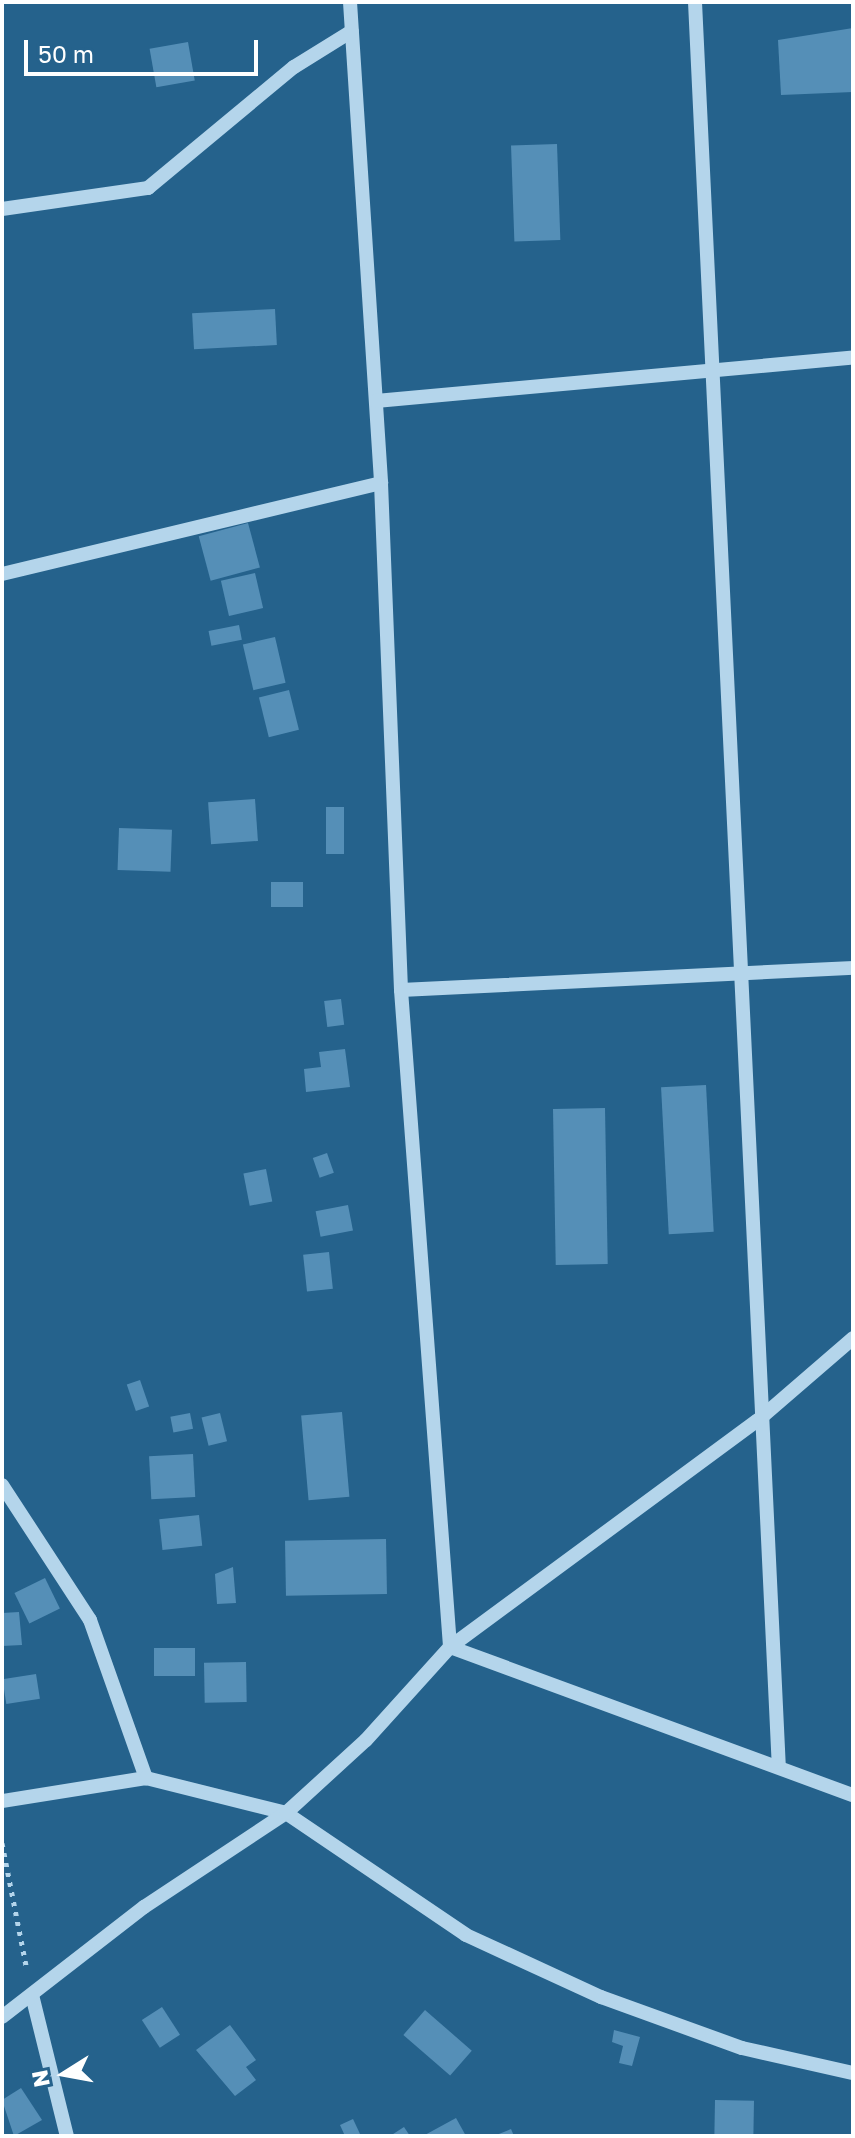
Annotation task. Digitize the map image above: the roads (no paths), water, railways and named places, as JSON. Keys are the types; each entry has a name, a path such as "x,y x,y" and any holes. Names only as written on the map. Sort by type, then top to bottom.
{"street":[{"path":"350,2 381,483 401,990 450,1647"},
{"path":"695,2 714,374 757,1421 779,1767"},
{"path":"2,209 148,188 283,75 352,31"},
{"path":"376,401 714,374 853,358"},
{"path":"2,574 381,483"},
{"path":"401,990 853,968"},
{"path":"2,2017 144,1907 286,1813 366,1740 450,1647 757,1421 853,1338"},
{"path":"2,1485 90,1620 146,1778"},
{"path":"450,1647 853,1795"},
{"path":"2,1801 146,1778 286,1813 466,1935 561,1978 742,2048 853,2073"},
{"path":"32,1995 67,2136"}]}
